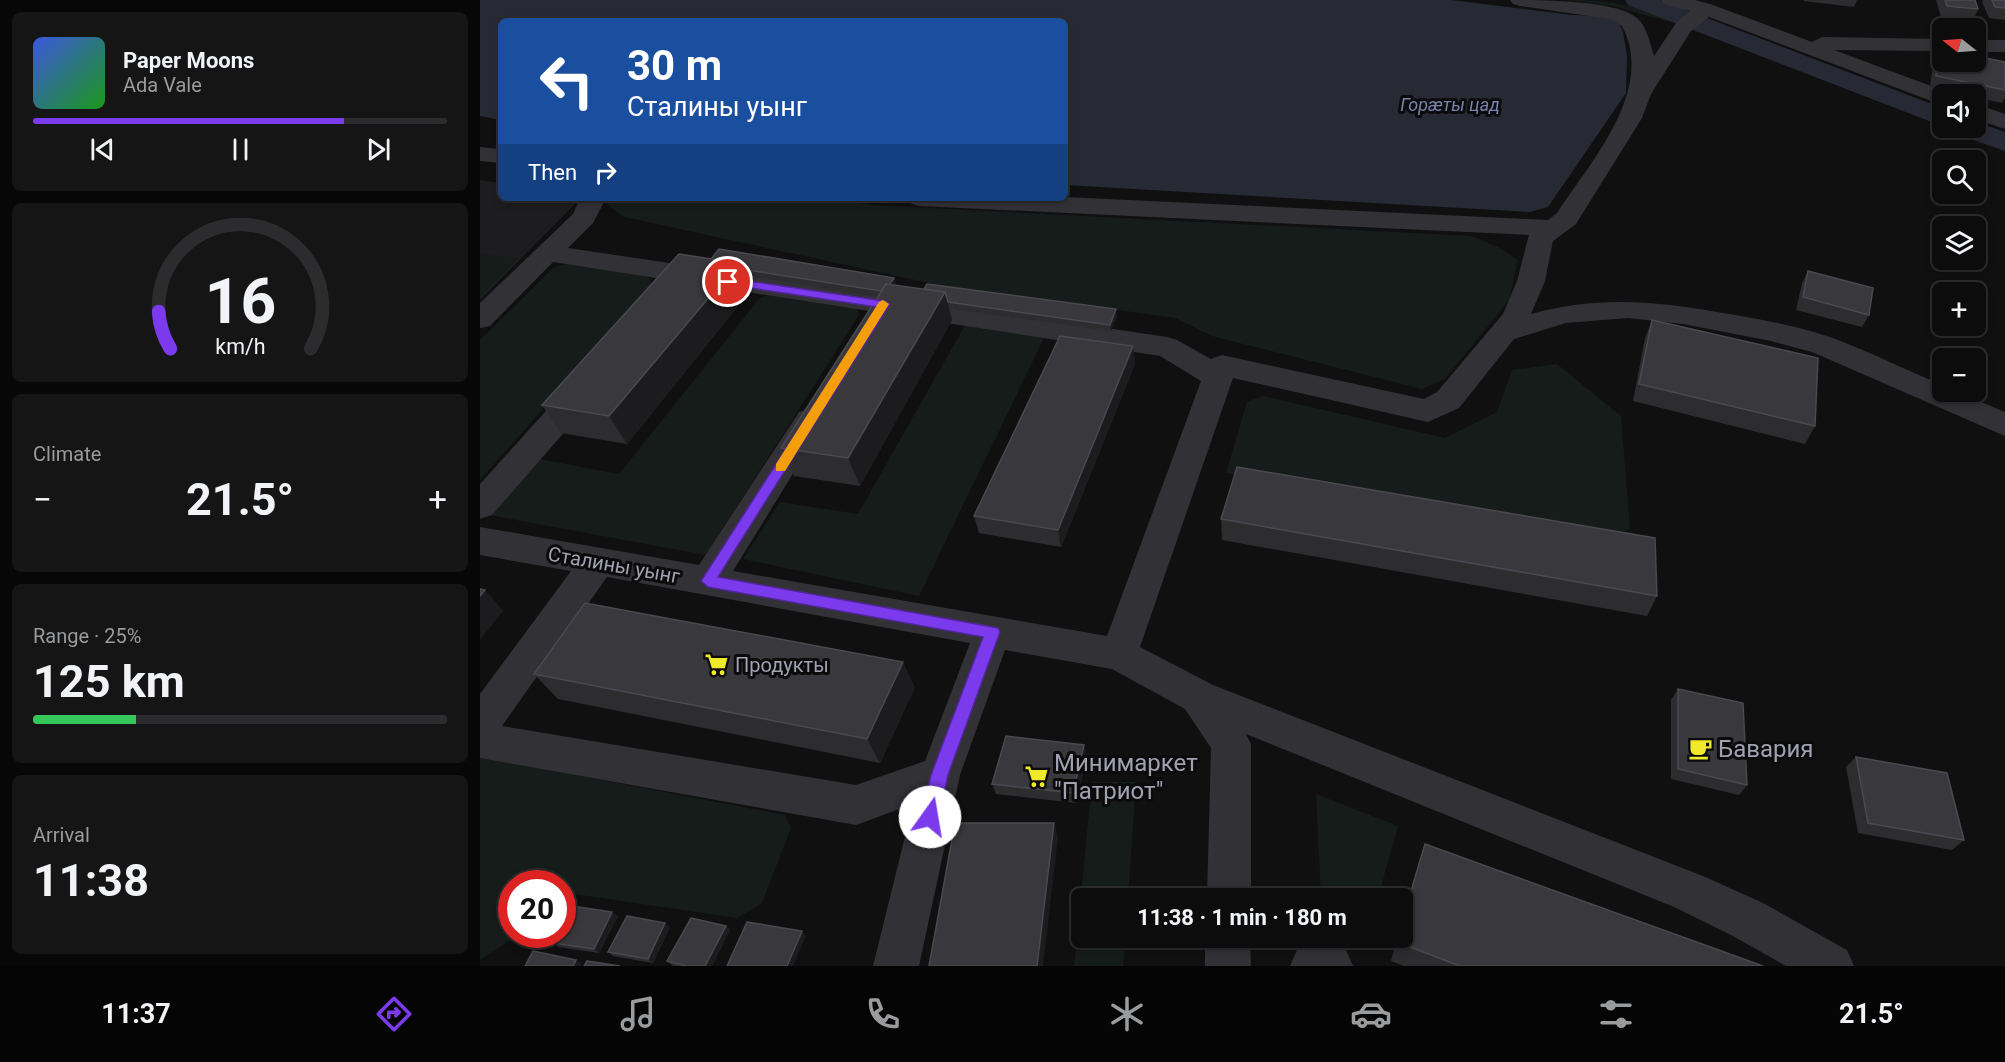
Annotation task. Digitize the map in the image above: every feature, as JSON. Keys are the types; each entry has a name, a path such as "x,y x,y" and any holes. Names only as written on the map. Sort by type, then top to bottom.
{"street":[{"path":"1520,0 1603,10 1630,22 1637,35 1643,56 1640,94"},
{"path":"1671,0 1706,9 1932,94"},
{"path":"1119,654 1222,365 1428,411 1448,400 1516,317 1532,281 1540,238 1567,218 1630,118 1640,94 1683,27 1706,9"},
{"path":"1799,43 1932,45"},
{"path":"1986,46 2005,46"},
{"path":"1986,115 2005,122"},
{"path":"480,154 498,156"},
{"path":"480,319 584,217 592,201"},
{"path":"982,201 1553,228"},
{"path":"547,253 1167,347 1218,376"},
{"path":"660,302 684,275"},
{"path":"865,334 884,304"},
{"path":"1504,332 1565,314 1628,309 1683,315 1772,331 1822,345 2005,425"},
{"path":"480,506 605,364"},
{"path":"708,581 828,393"},
{"name":"Сталины уынг","path":"480,542 1119,654 1199,697 1688,891 1747,919 1831,966"},
{"path":"480,725 598,562"},
{"path":"896,966 940,775 993,632"},
{"path":"1199,697 1231,744 1229,888"},
{"path":"480,740 856,805 940,775"},
{"path":"1228,948 1228,966"},
{"path":"1313,966 1330,966"}],"shaded area":[{"path":"1565,0 1618,4 1669,17 1666,21 1609,5"},
{"path":"480,180 498,183 498,201 578,201 480,300"},
{"path":"603,201 845,201 873,205 1471,236 1498,247 1518,260 1509,300 1445,379 1422,389 1212,336 1175,318 938,285 624,217"},
{"path":"480,254 519,258 480,297"},
{"path":"568,264 648,276 652,286 480,480 480,340 554,267"},
{"path":"771,293 856,306 859,315 706,555 489,515 539,459 619,474 759,299"},
{"path":"975,322 1044,338 919,596 743,559 780,502 858,514 964,327"},
{"path":"1557,364 1621,416 1630,529 1609,537 1226,473 1247,402 1263,396 1445,438 1497,412 1512,370"},
{"path":"480,757 785,815 791,828 762,903 737,918 576,894 576,870 498,870 498,948 480,960"},
{"path":"1092,782 1136,782 1129,888 1082,888"},
{"path":"1316,794 1398,826 1381,888 1321,888"},
{"path":"1076,948 1124,948 1123,966 1074,966"}],"water":[{"name":"Горӕты цад","path":"480,0 1451,0 1572,15 1603,16 1618,21 1623,32 1627,55 1626,93 1548,207 1530,212 1068,185 1068,18 498,18 498,119 480,116"}],"building":[{"path":"1945,0 1975,0 1978,9 1947,6"},
{"path":"1992,0 2005,0 2005,8 1995,7"},
{"path":"1986,58 2005,62 2005,90 1986,86 1986,84 1936,76 1937,72 1986,72"},
{"path":"719,249 894,278 881,291 741,269 738,263 711,259"},
{"path":"679,254 738,263 609,416 542,405"},
{"path":"1808,271 1873,288 1869,315 1803,297"},
{"path":"886,284 945,292 848,458 781,448"},
{"path":"927,284 1116,309 1110,325 948,302 945,292 924,289"},
{"path":"1652,320 1818,358 1815,426 1639,384"},
{"path":"1060,336 1133,346 1058,530 974,516"},
{"path":"1237,467 1655,538 1657,596 1221,519"},
{"path":"585,603 903,662 867,739 534,674"},
{"path":"1678,689 1743,703 1747,785 1678,769"},
{"path":"1006,736 1084,745 1073,793 992,784"},
{"path":"1856,757 1947,773 1964,840 1868,823"},
{"path":"955,823 1054,823 1037,966 929,966"},
{"path":"1425,844 1763,966 1460,966 1413,948 1412,888"},
{"path":"576,907 612,912 594,949 576,946"},
{"path":"627,916 665,923 648,959 608,952"},
{"path":"691,918 726,926 705,966 686,966 667,961"},
{"path":"747,922 802,931 787,966 727,966"},
{"path":"533,951 576,960 573,966 525,966"},
{"path":"587,961 620,966 584,966"}],"waterway":[{"path":"1637,0 1932,114"},
{"path":"1986,135 2005,142"}],"slow traffic":[{"path":"781,467 883,304"}],"place":[{"name":"Продукты","path":"717,665"},
{"name":"Бавария","path":"1700,749"},
{"name":"Минимаркет \"Патриот\"","path":"1036,777"}],"route":[{"path":"728,282 884,304 708,581 993,632 940,775 930,817"}]}
